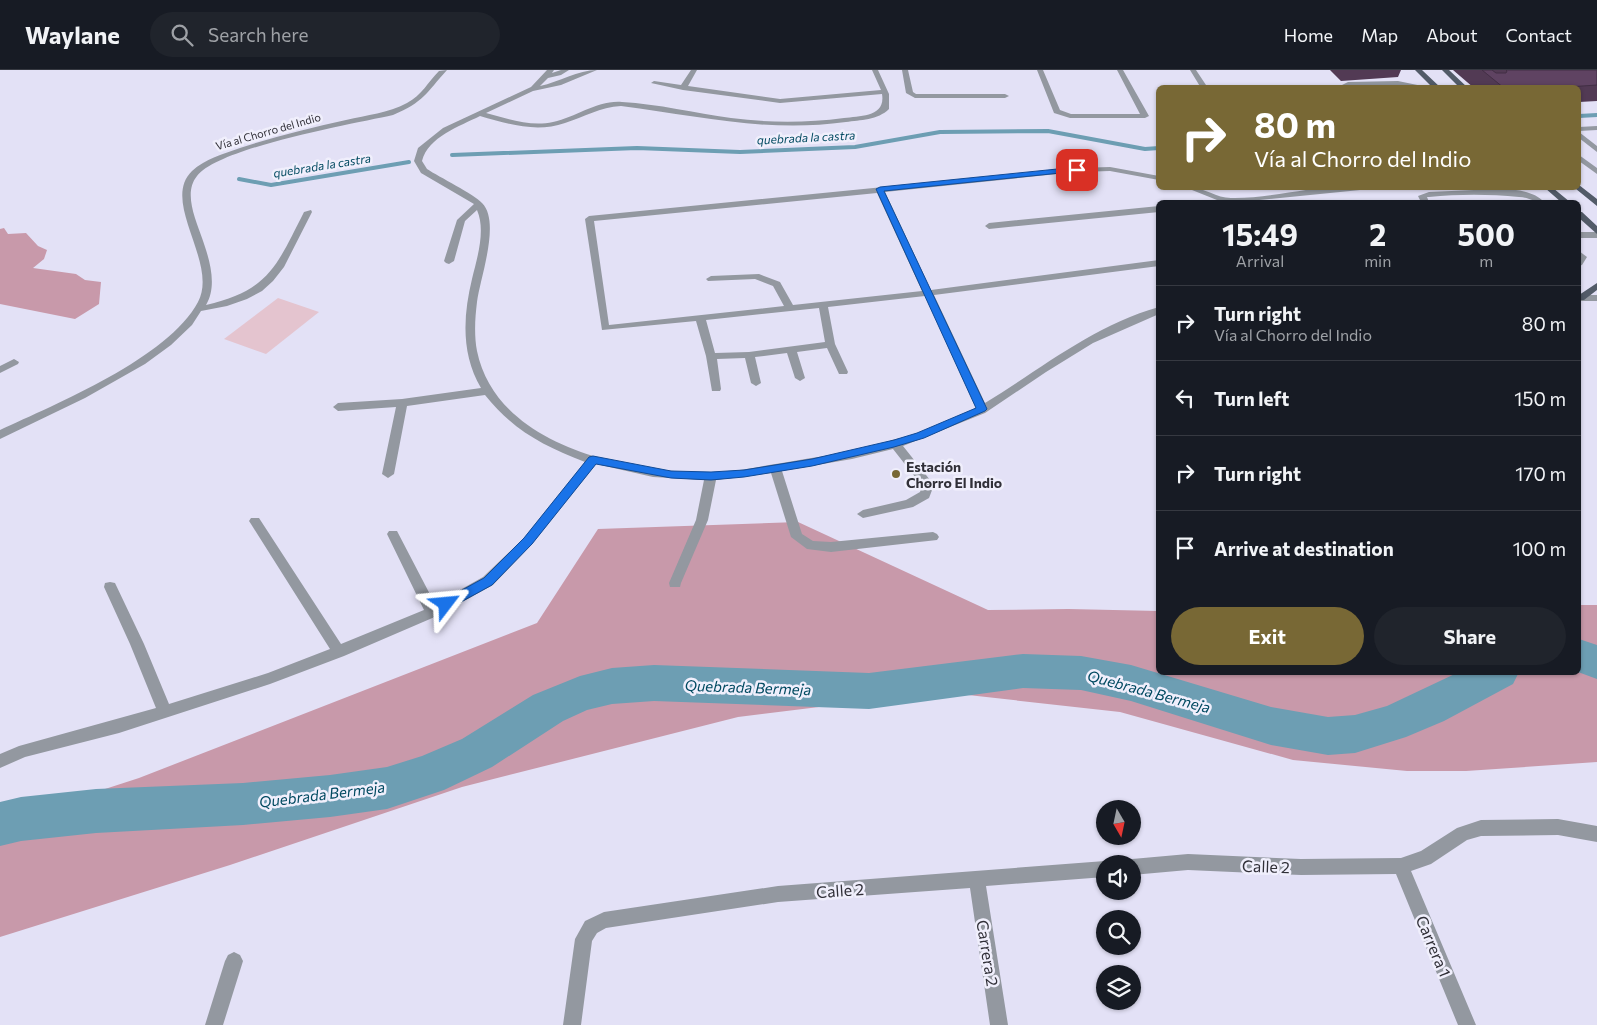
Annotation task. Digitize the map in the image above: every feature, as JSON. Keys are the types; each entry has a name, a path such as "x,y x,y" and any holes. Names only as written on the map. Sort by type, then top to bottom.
{"main road":[{"path":"1418,70 1435,85"},
{"path":"1445,70 1462,85"},
{"path":"1581,189 1597,203"},
{"path":"1551,190 1564,200"},
{"path":"1581,216 1597,231"},
{"path":"1581,297 1597,286"}],"street":[{"name":"Vía al Chorro del Indio","path":"0,435 136,364 178,334 199,309 204,300 208,284 202,255 189,213 187,196 188,184 200,167 210,161 239,151 409,106 420,98 435,78 444,70"},
{"path":"566,70 559,74 547,76 530,89 446,130 430,140 421,150 418,161 424,171 479,204 486,220 486,231 471,305 470,336 473,358 487,391 498,407 530,432 553,446 593,460 671,475 711,476 775,468 832,458 921,436 982,409 1048,366 1103,334 1156,311"},
{"path":"547,76 562,79 577,70"},
{"path":"530,89 559,84 594,70"},
{"path":"683,88 694,70"},
{"path":"481,114 533,126 562,122 600,106 621,104 751,124 806,126 879,113 886,106 885,92 875,70"},
{"path":"905,70 910,93 915,96 1005,96"},
{"path":"1040,70 1057,111 1060,113 1070,116 1145,116 1120,70"},
{"path":"1193,70 1203,85"},
{"path":"1346,85 1389,82 1409,85"},
{"path":"654,83 780,101 885,92"},
{"path":"1581,129 1597,128"},
{"path":"1581,136 1597,150"},
{"path":"1581,159 1596,171"},
{"path":"1156,177 1110,169 1077,170 589,219 605,328 929,293 1156,263"},
{"path":"880,189 982,409"},
{"path":"1197,190 1225,200"},
{"path":"1249,200 1342,190"},
{"path":"1424,200 1422,196 1429,193 1452,193 1524,195 1535,200"},
{"path":"450,261 461,220 479,204"},
{"path":"989,226 1156,209"},
{"path":"199,309 238,300 268,283 277,272 308,212"},
{"path":"1581,235 1597,235"},
{"path":"711,279 756,276 777,284 790,308"},
{"path":"1581,298 1597,298"},
{"path":"823,304 830,344 843,372"},
{"path":"700,318 711,356 716,389"},
{"path":"711,356 749,355 830,344"},
{"path":"791,350 800,378"},
{"path":"749,355 756,383"},
{"path":"0,370 14,362"},
{"path":"338,407 402,403 487,391"},
{"path":"388,474 402,403"},
{"path":"863,514 910,504 925,495 928,485 894,444"},
{"path":"0,761 32,749 165,712 270,678 339,652 432,612 488,581 528,541 593,460"},
{"path":"775,468 797,537 811,546 831,547 933,537"},
{"path":"675,583 702,520 711,476"},
{"path":"255,521 339,652"},
{"path":"393,534 432,612"},
{"path":"110,587 137,644 165,712"},
{"name":"Calle 2","path":"1141,866 1188,862 1301,867 1401,866 1426,858 1463,833 1481,828 1558,827 1597,834"},
{"name":"Carrera 1","path":"1401,866 1467,1025"},
{"name":"Calle 2","path":"572,1025 584,939 591,927 604,920 778,894 1096,870"},
{"name":"Carrera 2","path":"977,880 999,1025"},
{"path":"214,1025 234,960"}],"shaded area":[{"path":"4,228 8,234 26,233 38,246 47,250 44,259 33,268 76,274 85,280 101,282 99,304 75,319 0,304 0,229"},
{"path":"278,298 319,312 266,354 224,339"},
{"path":"798,522 988,610 1156,611 1156,675 1581,675 1581,605 1597,605 1597,762 1466,771 1407,771 1293,760 1120,712 941,692 738,717 462,787 230,865 0,937 0,823 139,778 537,623 598,529"}],"building":[{"path":"1482,70 1506,73 1506,70 1597,70 1597,85 1500,85"}],"waterway":[{"name":"quebrada la castra","path":"1581,116 1597,115"},
{"name":"quebrada la castra","path":"452,155 637,148 740,152 855,147 940,132 1048,131 1145,149 1156,148"},
{"name":"quebrada la castra","path":"239,179 271,185 409,162"},
{"name":"Quebrada Bermeja","path":"1581,657 1597,662"},
{"name":"Quebrada Bermeja","path":"0,824 21,819 96,811 243,804 330,796 387,788 428,775 477,753 548,708 580,694 612,686 654,683 869,691 1023,671 1081,673 1131,683 1271,726 1328,736 1355,734 1391,724 1429,708 1493,675"}],"place":[{"name":"Estación Chorro El Indio","path":"896,474"}],"route":[{"path":"446,604 488,581 528,541 593,460 671,475 711,476 744,474 812,462 894,444 921,436 982,409 880,189 1077,170"}]}
